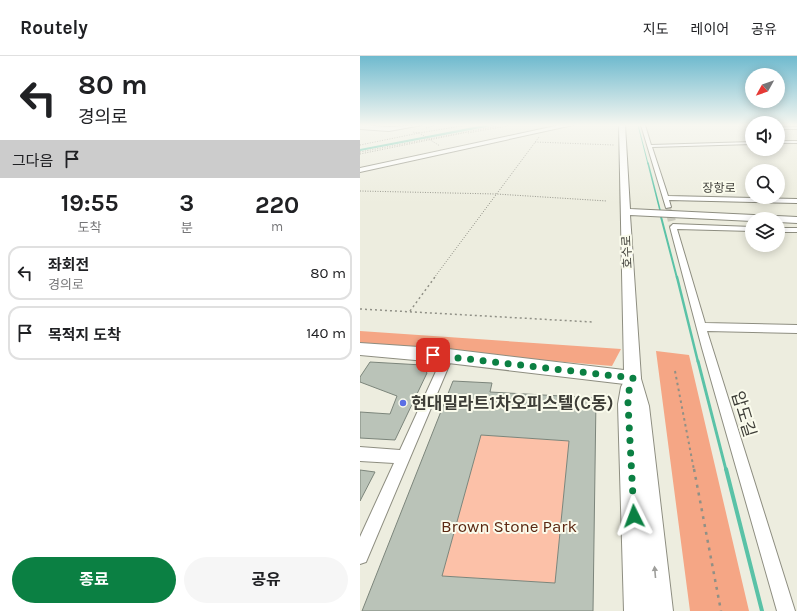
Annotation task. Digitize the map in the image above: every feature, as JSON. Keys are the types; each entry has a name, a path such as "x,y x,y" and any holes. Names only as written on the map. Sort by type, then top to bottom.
{"main road":[{"path":"360,170 453,151"},
{"name":"호수로","path":"623,151 633,378 639,406 658,611"},
{"path":"624,197 640,207 664,217"},
{"path":"625,214 745,222"},
{"path":"626,233 639,223 664,217 797,220"},
{"path":"785,223 797,224"},
{"path":"360,349 448,356 633,378"},
{"name":"호수로","path":"633,378 628,394 628,404 639,611"}],"street":[{"name":"압도길","path":"651,151 665,198 664,217 702,327 786,611"},
{"name":"장항로","path":"665,198 797,201"},
{"path":"664,217 745,228"},
{"path":"785,230 797,230"},
{"path":"702,327 797,329"},
{"path":"360,556 402,457 448,356"},
{"path":"360,454 402,457"}],"path":[{"path":"360,153 370,151"},
{"path":"360,153 372,151"},
{"path":"409,311 528,151"},
{"path":"360,191 496,194 608,201"},
{"path":"360,309 592,322"},
{"path":"675,371 721,611"}],"green space":[{"name":"Brown Stone Park","path":"481,435 569,441 555,583 442,576"}],"shaded area":[{"path":"360,331 621,349 612,366 360,345"},
{"path":"656,351 689,355 749,611 690,611"}],"building":[{"name":"현대밀라트1차오피스텔(C동)","path":"370,362 422,365 427,373 395,440 360,438 360,412 390,414 397,396 360,382 360,377"},
{"path":"453,381 492,383 490,392 596,398 593,611 362,611","holes":["481,435 569,441 555,583 442,576"]},
{"path":"360,470 375,472 360,501"}],"waterway":[{"path":"645,151 648,164"},
{"path":"648,163 661,214"},
{"path":"660,213 677,278"},
{"path":"677,277 698,362"},
{"path":"698,361 726,470"},
{"path":"726,469 762,611"}],"tunnel":[{"path":"668,207 670,214"},
{"path":"670,213 673,226"}],"place":[{"name":"현대밀라트1차오피스텔(C동)","path":"403,403"}],"route":[{"path":"433,355 633,378 628,394 628,404 634,516"}]}
